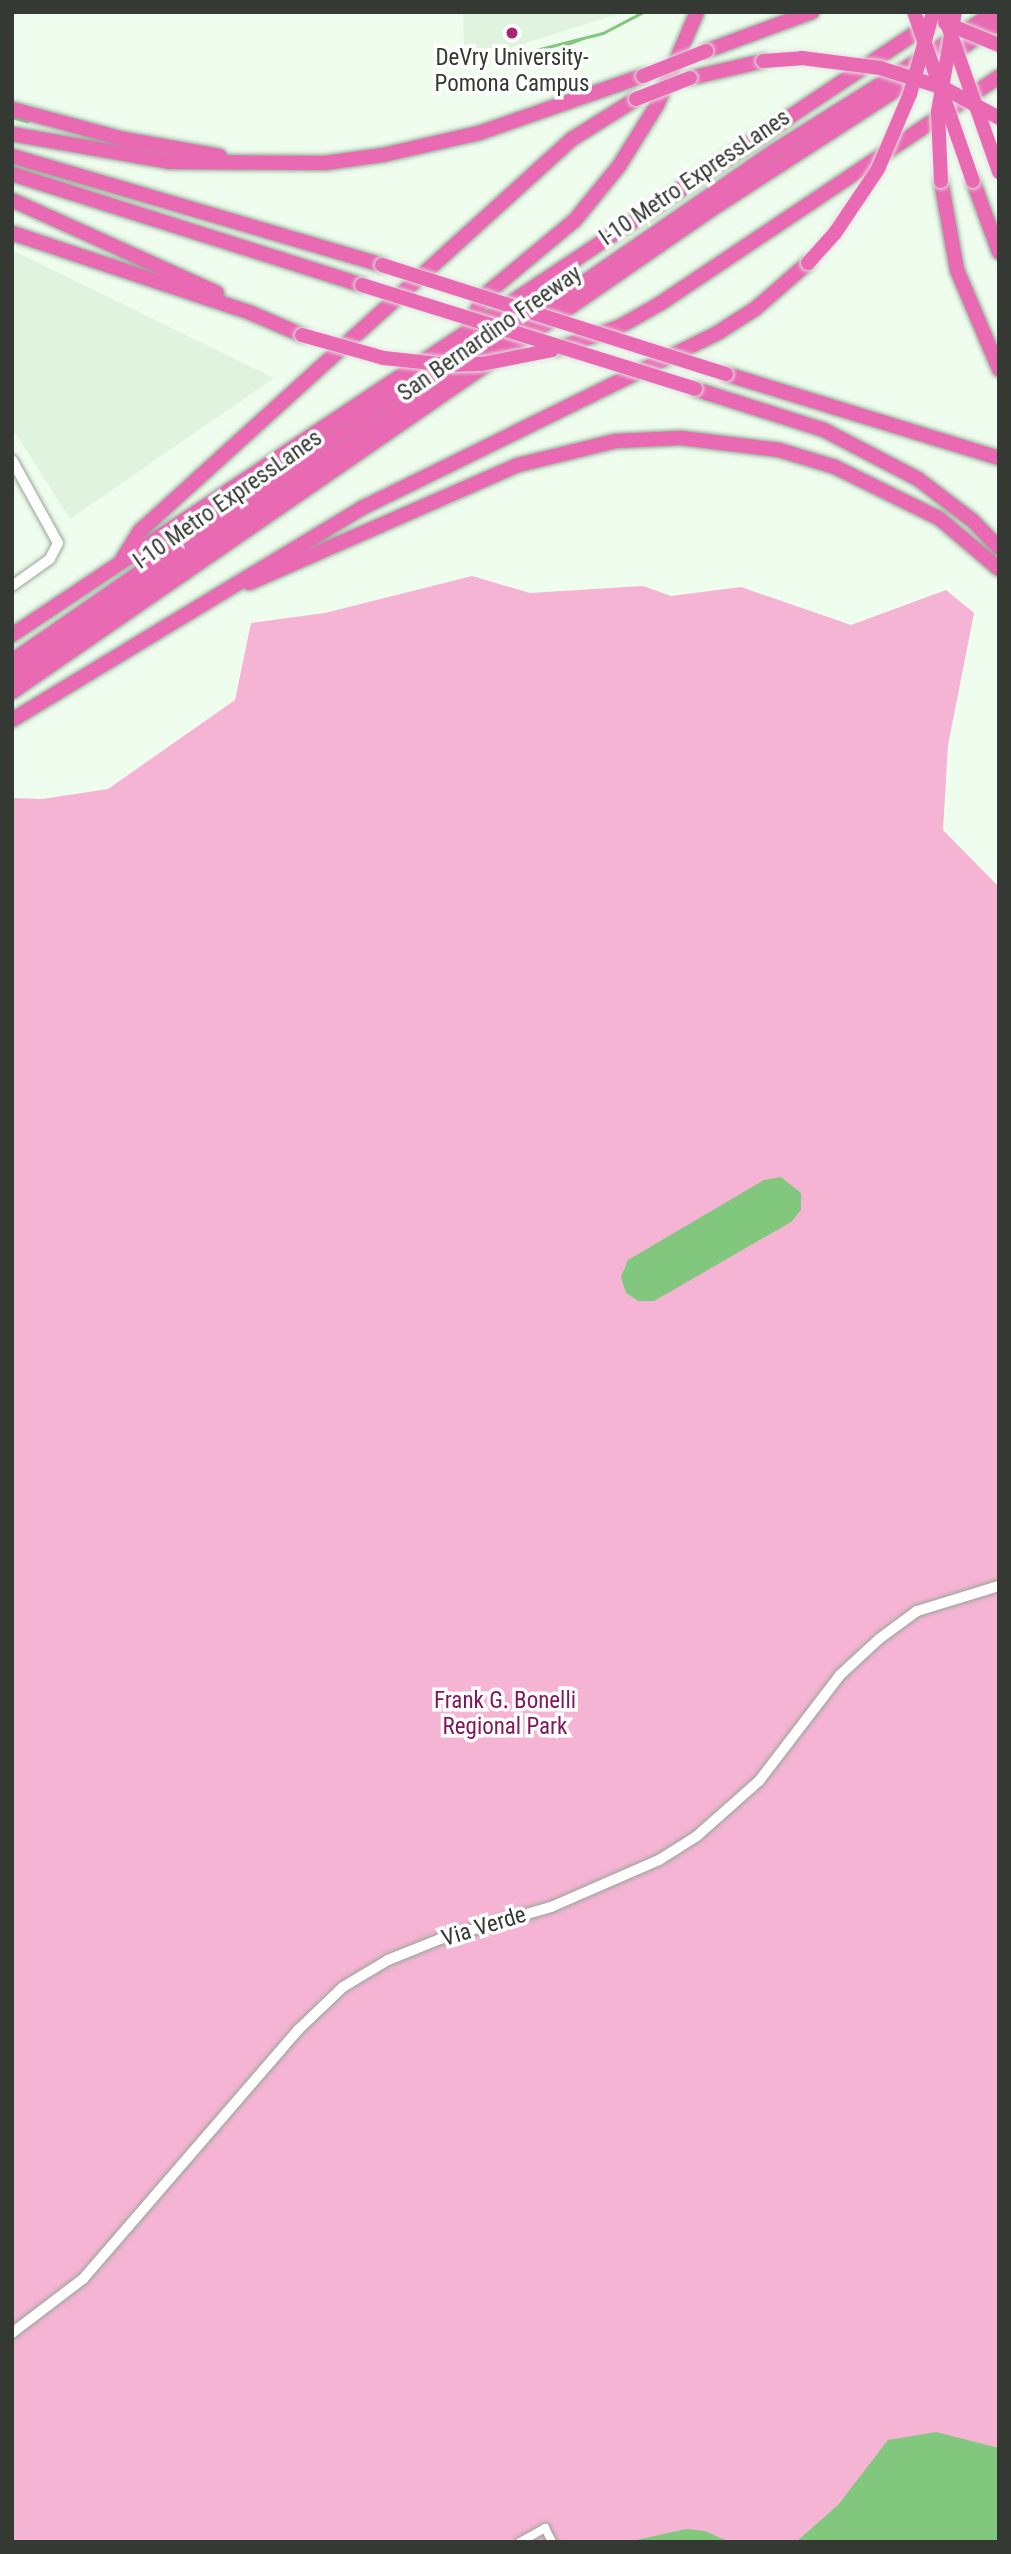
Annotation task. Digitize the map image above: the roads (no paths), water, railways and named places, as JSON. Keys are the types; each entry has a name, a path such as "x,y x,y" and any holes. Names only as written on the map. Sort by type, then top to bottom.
{"highway":[{"path":"467,328 485,295 575,220 619,166 657,105 697,12"},
{"path":"12,134 125,157 266,165 334,162 437,144 523,120 812,12"},
{"path":"914,12 999,252"},
{"path":"925,12 999,45"},
{"path":"12,720 362,508 719,332 755,309 808,263 835,233 878,169 910,94 933,12"},
{"path":"945,12 999,172"},
{"name":"San Bernardino Freeway","path":"12,635 467,328 945,12"},
{"path":"955,12 938,112 940,181 957,270 999,369"},
{"name":"I-10 Metro ExpressLanes","path":"12,677 762,159 995,12"},
{"name":"San Bernardino Freeway","path":"12,692 718,205 999,23"},
{"path":"121,563 139,531 562,148 636,99 691,78 763,61 815,59 880,68 944,88 999,118"},
{"path":"12,233 251,313 302,335 384,358 448,365 482,364 552,350 619,327 661,303 999,77"},
{"path":"12,109 123,139 266,165"},
{"path":"12,156 382,265 999,458"},
{"path":"12,174 824,430 918,479 973,521 999,548"},
{"path":"12,200 225,297 251,313"},
{"name":"I-10 Metro ExpressLanes","path":"12,662 534,299 551,274"},
{"path":"225,593 518,465 594,445 681,438 779,450 835,467 897,494 940,520 999,569"}],"main road":[{"name":"Via Verde","path":"12,2333 83,2279 298,2030 343,1987 388,1960 429,1944 551,1907 659,1860 697,1836 758,1781 840,1675 879,1639 917,1611 999,1586"}],"street":[{"path":"12,460 57,534 56,552 12,586"},
{"path":"520,2542 545,2528 552,2542"}],"waterway":[{"path":"502,64 524,53 603,33 643,12"},
{"path":"562,46 580,39"},
{"path":"12,117 27,121"}],"place":[{"name":"DeVry University- Pomona Campus","path":"512,33"}],"park label":[{"name":"Frank G. Bonelli Regional Park","path":"505,1714"}]}
